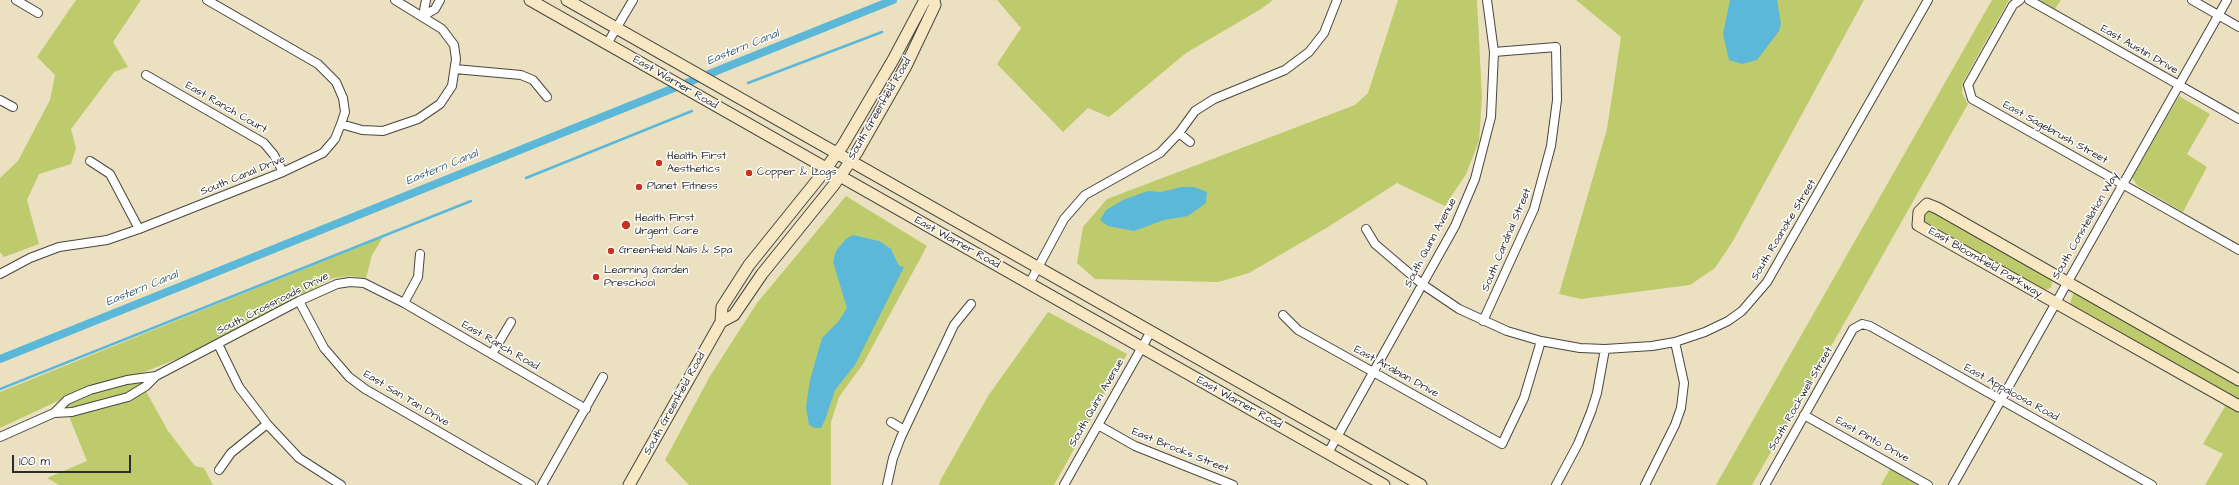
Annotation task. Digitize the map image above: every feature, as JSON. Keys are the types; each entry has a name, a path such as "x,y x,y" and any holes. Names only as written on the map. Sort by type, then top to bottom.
{"main road":[{"name":"East Warner Road","path":"530,0 839,177 1384,485"},
{"name":"East Warner Road","path":"567,0 1150,333 1421,485"},
{"name":"South Greenfield Road","path":"629,485 721,322 722,307 749,265 836,154 893,60 925,0"},
{"name":"South Greenfield Road","path":"721,322 734,314 762,274 850,162 906,66 935,5 934,0"},
{"name":"East Bloomfield Parkway","path":"2239,380 1937,208 1927,204 1919,212 1918,225 2239,406"}],"street":[{"path":"16,0 38,12"},
{"name":"South Canal Drive","path":"0,274 30,258 59,247 107,240 139,229 283,172 323,153 335,139 345,112 343,98 336,82 318,64 207,0"},
{"path":"341,124 362,130 383,131 418,118 440,104 452,86 455,69 454,46 442,29 395,0"},
{"path":"423,16 426,0"},
{"path":"423,16 435,8 440,0"},
{"path":"607,44 632,0"},
{"path":"1029,284 1064,219 1085,195 1160,153 1179,133 1195,111 1214,100 1285,70 1309,52 1324,33 1337,0"},
{"name":"South Quinn Avenue","path":"1328,453 1455,226 1477,172 1491,117 1494,52 1487,0"},
{"name":"South Roanoke Street","path":"1675,342 1705,332 1728,321 1742,311 1767,282 1928,0"},
{"name":"East Sagebrush Street","path":"2018,0 1968,85 1968,91 1972,99 2239,250"},
{"name":"East Austin Drive","path":"2029,0 2239,120"},
{"path":"2192,0 2239,27"},
{"name":"South Constellation Way","path":"1953,485 2066,282 2227,0"},
{"name":"South Cardinal Street","path":"1483,321 1524,233 1542,185 1551,146 1557,100 1556,47 1494,52"},
{"path":"455,69 521,75 534,80 547,97"},
{"name":"East Ranch Court","path":"146,75 264,143 274,155 283,172"},
{"path":"0,100 13,107"},
{"path":"1179,133 1190,142"},
{"path":"90,161 110,174 139,229"},
{"path":"1366,229 1375,244 1422,284 1459,309 1483,321 1541,341 1580,348 1605,349 1652,346 1675,342 1684,383 1681,408 1675,425 1645,485"},
{"path":"404,303 418,277 420,254"},
{"name":"South Crossroads Drive","path":"0,437 54,413 72,412 117,401 141,389 156,376 299,301 337,284 350,282 364,283 404,303"},
{"name":"East San Tan Drive","path":"299,301 324,348 349,377 365,389 531,485"},
{"name":"East Ranch Road","path":"404,303 586,409"},
{"path":"888,485 893,458 904,430 954,325 971,304"},
{"name":"East Arabian Drive","path":"1283,315 1298,330 1502,444 1524,398 1541,341"},
{"path":"492,354 511,322"},
{"name":"East Appaloosa Road","path":"1858,325 1870,326 2152,485"},
{"name":"South Rockwell Street","path":"1765,485 1853,329 1858,325"},
{"name":"South Quinn Avenue","path":"1064,485 1150,333"},
{"path":"218,344 239,387 267,424 299,458 341,485"},
{"path":"1556,485 1578,444 1591,412 1597,393 1605,349"},
{"name":"South Crossroads Drive","path":"54,413 67,400 90,390 127,380 156,376"},
{"path":"542,485 603,377"},
{"name":"East Pinto Drive","path":"1804,415 1928,485"},
{"path":"891,422 904,430"},
{"path":"219,470 231,453 267,424"},
{"name":"East Brooks Street","path":"1098,425 1135,446 1233,485"}],"green space":[{"path":"76,0 141,0 113,42 128,67 114,72 71,129 76,148 71,164 39,174 27,200 39,244 4,257 0,252 0,178 18,161 50,100 55,75 37,57"},
{"path":"997,0 1273,0 1261,9 1186,53 1109,117 1088,108 1063,132 997,64 1021,28"},
{"path":"1398,0 1477,0 1482,98 1479,141 1466,174 1445,206 1397,183 1328,227 1249,273 1218,282 1095,279 1077,263 1083,227 1107,199 1355,105 1368,93"},
{"path":"1576,0 1864,0 1733,241 1715,268 1690,285 1581,299 1559,294 1607,129 1621,37"},
{"path":"1992,0 2009,0 1963,82 1962,93 1968,104 1854,306 1752,485 1716,485"},
{"path":"2039,0 2061,0 2055,9"},
{"path":"2179,96 2210,114 2187,154 2207,167 2183,212 2138,186 2132,178"},
{"path":"846,196 927,246 863,364 839,397 831,422 831,485 689,485 665,460 710,376 757,303"},
{"path":"1928,211 1933,211 2050,278 2052,282 2051,288 2043,291 1927,225 1923,218"},
{"path":"383,237 372,255 366,278 351,276 333,278 194,352 137,375 168,431 195,466 204,468 213,485 59,485 47,478 87,461 62,399 0,428 0,392"},
{"path":"2073,294 2079,294 2239,385 2239,402 2073,307 2070,304"},
{"path":"1048,312 1127,354 1054,485 939,485 988,396"},
{"path":"2227,403 2239,410 2239,485 2205,485 2223,454 2203,444"},
{"path":"1890,469 1918,485 1881,485"}],"water":[{"path":"1730,0 1777,0 1781,24 1779,31 1757,60 1742,64 1729,60 1723,34"},
{"path":"1182,187 1194,187 1207,192 1206,203 1188,216 1164,220 1134,231 1108,226 1100,220 1106,210 1125,199 1148,191 1161,192"},
{"path":"853,235 879,241 891,249 899,266 904,267 855,365 835,390 821,428 815,428 809,425 806,407 810,380 822,338 838,322 847,308 833,262 836,251 846,239"}],"waterway":[{"name":"Eastern Canal","path":"0,359 893,0"},
{"path":"748,83 882,32"},
{"path":"526,178 692,111"},
{"path":"0,389 471,201"}],"place":[{"name":"Health First Aesthetics","path":"659,163"},
{"name":"Copper & Logs","path":"749,173"},
{"name":"Planet Fitness","path":"639,187"},
{"name":"Health First Urgent Care","path":"626,225"},
{"name":"Greenfield Nails & Spa","path":"611,251"},
{"name":"Learning Garden Preschool","path":"596,277"}]}
